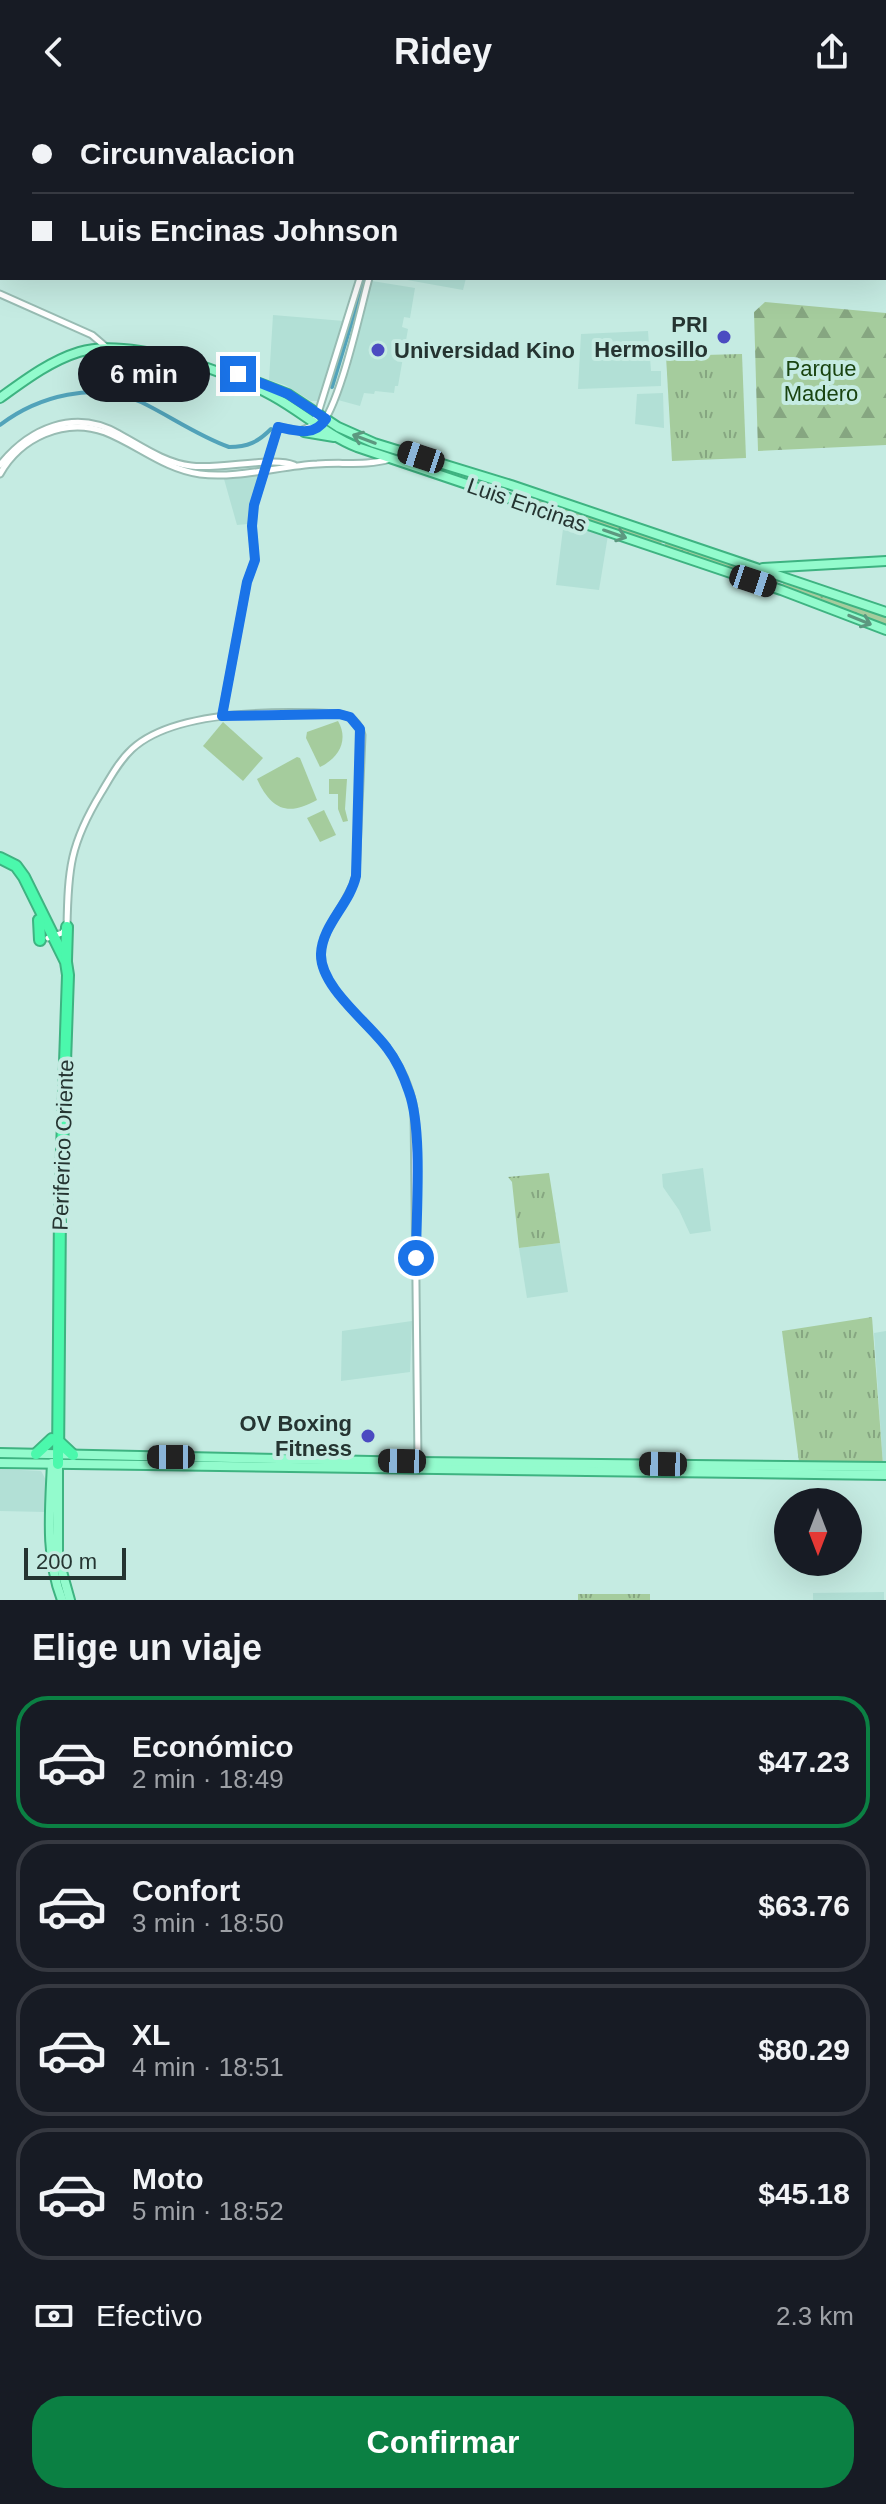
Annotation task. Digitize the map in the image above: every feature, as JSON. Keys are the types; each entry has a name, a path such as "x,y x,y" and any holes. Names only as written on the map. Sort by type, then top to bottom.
{"highway":[{"name":"Periferico Oriente","path":"0,860 19,877 60,965 64,993 55,1171 55,1459"},
{"name":"Periferico Oriente","path":"0,860 16,866 24,877 47,938 66,962 69,991 55,1440"},
{"path":"66,962 67,927"},
{"path":"36,1454 55,1440 73,1455"}],"main road":[{"path":"0,391 60,354 82,347 132,343 238,374 288,400 308,406 322,403"},
{"path":"0,398 58,360 105,345"},
{"name":"Luis Encinas","path":"288,400 320,420 336,437 391,459 781,590 886,630"},
{"path":"308,406 320,420 374,443 511,485 886,612"},
{"path":"301,432 336,437"},
{"path":"757,568 886,561"},
{"path":"0,1453 36,1454 55,1459 73,1455 886,1467"},
{"path":"55,1459 50,1514 52,1564 62,1600"},
{"path":"55,1459 59,1566 70,1600"},
{"path":"0,1463 55,1459 886,1475"},
{"path":"50,1514 54,1515 54,1529 57,1530"},
{"path":"52,1564 60,1585 66,1589"}],"street":[{"path":"320,420 322,403 359,280"},
{"path":"222,716 247,582 255,560 252,516 278,427 301,432 320,420 336,394 368,280"},
{"path":"0,294 105,345"},
{"path":"326,391 336,394"},
{"path":"0,465 31,435 71,423 106,428 146,449 189,466 295,465 391,459"},
{"path":"0,474 16,453 34,438 57,430 78,428 106,433 151,458 186,471 220,475 266,465"},
{"path":"47,938 67,927 69,868 82,825 117,766 132,749 158,732 222,716 339,714 350,717 360,729 356,876 349,895 326,934 321,954 327,976 388,1049 411,1096 415,1125 418,1462"}],"shaded area":[{"name":"Universidad Kino","path":"407,280 466,280 463,290"},
{"name":"Universidad Kino","path":"372,281 415,288 410,318 404,317 402,327 408,329 398,386 395,386 394,393 364,393 360,406 338,400 345,375 349,372 349,360"},
{"path":"273,315 344,321 318,401 311,401 285,385 269,380"},
{"path":"648,331 651,371 661,371 661,386 578,389 581,334"},
{"path":"663,393 664,428 635,424 637,394"},
{"path":"260,475 248,524 237,525 224,479"},
{"path":"564,521 608,535 599,590 556,585"},
{"path":"703,1168 711,1231 690,1234 679,1210 663,1187 662,1174"},
{"path":"560,1243 568,1292 527,1298 519,1248"},
{"path":"412,1321 410,1372 341,1381 342,1331"},
{"path":"886,1331 886,1465 883,1465 874,1333"},
{"path":"0,1469 41,1471 46,1480 46,1512 0,1511"},
{"path":"884,1592 884,1600 813,1600 813,1593"}],"green space":[{"name":"Parque Madero","path":"765,302 886,313 886,445 758,451 754,312"},
{"path":"742,354 746,458 672,461 666,356"},
{"path":"332,430 507,488 505,494 350,442"},
{"path":"513,489 662,539 661,547 511,496"},
{"path":"666,541 778,579 778,587 664,548"},
{"path":"783,579 886,614 886,626 783,588"},
{"path":"338,721 342,735 340,748 332,759 320,767 306,738 307,732"},
{"path":"223,722 263,758 243,781 203,746"},
{"path":"297,757 317,800 289,809 274,803 257,779"},
{"path":"329,779 347,779 345,809 348,821 343,822 338,809 338,794 329,794"},
{"path":"324,810 336,835 320,842 307,818"},
{"path":"549,1173 560,1243 519,1248 512,1182 508,1177"},
{"path":"872,1317 883,1465 799,1462 782,1331"},
{"path":"578,1594 650,1594 650,1600 578,1600"}],"waterway":[{"path":"332,387 364,280"},
{"path":"0,425 49,399 86,392 123,396 141,402 229,447 252,443 271,429"}],"place":[{"name":"PRI Hermosillo","path":"724,337"},
{"name":"Universidad Kino","path":"378,350"},
{"name":"OV Boxing Fitness","path":"368,1436"}],"route":[{"path":"238,374 288,394 326,419 319,428 307,432 278,427 254,505 255,560 247,582 222,716 339,714 350,717 360,729 356,876 349,895 326,934 321,954 332,985 388,1049 411,1096 415,1125 416,1258"}]}
